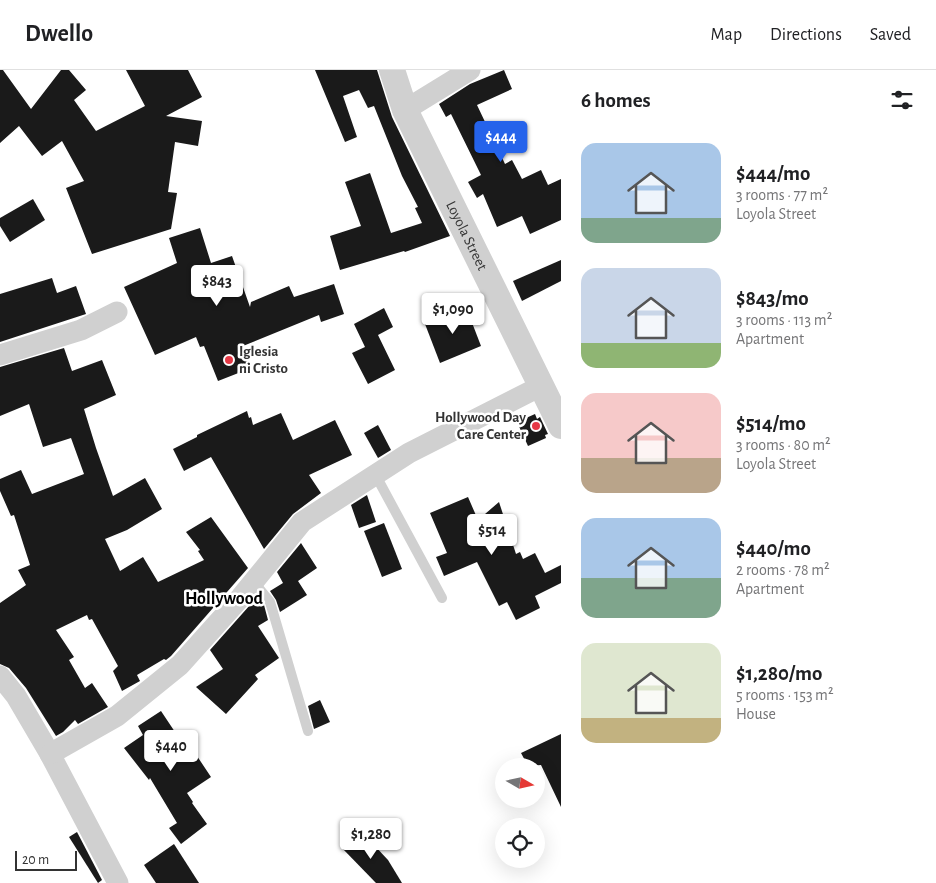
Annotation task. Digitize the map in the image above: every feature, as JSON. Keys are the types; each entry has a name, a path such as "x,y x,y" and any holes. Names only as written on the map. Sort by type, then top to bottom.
{"street":[{"name":"Loyola Street","path":"392,70 405,110 561,426"},
{"path":"405,110 470,70"},
{"path":"0,356 81,330 117,312"},
{"path":"50,754 117,716 180,665 253,582 302,522 409,452 541,386"},
{"path":"0,676 16,696 50,754 115,882"}],"lane":[{"path":"375,474 442,598"},
{"path":"253,582 270,602 308,731"}],"building":[{"path":"0,70 3,70 31,109 61,70 69,70 86,90 74,100 96,131 145,106 126,70 188,70 202,97 166,116 202,121 198,146 175,142 168,192 177,193 171,229 92,254 66,188 84,181 62,141 42,156 19,126 0,143"},
{"path":"315,70 377,70 392,117 450,236 405,252 340,270 330,236 361,226 345,182 370,173 391,233 422,223 415,208 418,207 402,176 374,106 368,108 359,90 343,96 357,137 345,142"},
{"path":"504,70 512,89 477,105 505,164 512,160 522,179 541,170 548,185 561,179 561,220 530,234 522,216 497,227 483,194 477,198 468,182 481,175 451,114 446,117 439,104 470,84"},
{"path":"33,199 45,220 10,242 0,226 0,218"},
{"path":"200,228 211,263 232,256 250,307 251,302 289,286 294,297 334,284 344,314 321,322 319,315 243,346 250,364 239,369 241,372 218,381 204,346 200,347 196,337 155,355 124,287 177,263 169,238"},
{"path":"561,260 561,281 522,301 513,281"},
{"path":"52,278 57,293 76,286 86,314 0,342 0,294"},
{"path":"466,307 481,346 440,363 425,324"},
{"path":"384,308 393,327 378,335 395,370 368,384 352,353 365,347 354,324"},
{"path":"64,348 72,371 102,360 116,395 84,409 113,496 145,478 162,509 127,530 105,539 120,571 143,557 158,582 204,560 198,551 200,550 186,532 211,517 248,568 171,656 137,675 140,681 122,691 113,671 118,666 92,619 89,620 87,615 56,630 74,657 69,660 85,688 92,683 108,707 78,724 75,720 56,736 26,688 9,668 0,664 0,603 26,585 18,570 30,565 14,515 11,516 0,491 0,479 21,470 32,494 84,474 71,438 43,447 29,404 0,416 0,367"},
{"path":"247,411 253,425 281,413 293,440 335,420 352,455 309,475 321,493 293,514 264,549 211,457 184,471 173,449"},
{"name":"Hollywood Day Care Center","path":"535,414 537,419 540,417 548,434 545,435 546,438 528,446 517,422"},
{"path":"378,425 391,450 378,458 364,433"},
{"path":"367,495 376,522 359,528 351,505"},
{"path":"468,497 478,520 499,502 516,554 520,552 523,559 535,553 545,573 561,565 561,583 535,596 540,608 516,620 507,602 499,606 477,562 444,576 436,557 447,553 430,513"},
{"path":"384,523 402,569 382,577 364,531"},
{"path":"301,543 317,568 298,581 307,595 280,612 276,600 270,591 283,583 277,572"},
{"path":"257,597 264,605 268,620 258,626 279,658 255,675 258,679 226,714 196,687 223,669 210,650"},
{"path":"320,700 330,722 314,729 308,706"},
{"path":"161,711 187,750 191,747 211,777 187,793 207,824 181,844 169,828 177,823 150,778 149,780 124,748 143,735 138,726"},
{"path":"561,734 561,807 545,773 545,758 524,758 521,753"},
{"path":"360,830 388,860 402,883 376,883 342,848"},
{"path":"77,832 102,880 98,883 69,837"},
{"path":"174,844 199,883 156,883 144,865"}],"place":[{"name":"Iglesia ni Cristo","path":"229,360"},
{"name":"Hollywood Day Care Center","path":"536,426"}],"district":[{"name":"Hollywood","path":"224,599"}]}
